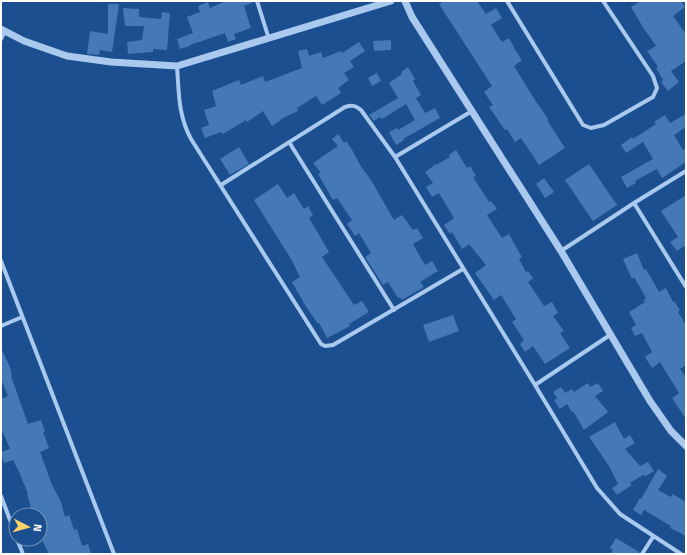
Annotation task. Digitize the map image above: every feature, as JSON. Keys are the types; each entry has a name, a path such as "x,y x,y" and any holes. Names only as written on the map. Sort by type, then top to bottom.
{"street":[{"path":"257,1 270,39"},
{"path":"1,40 3,30 24,41 67,56 111,62 178,66 391,1"},
{"path":"405,1 412,17 561,251 659,415 671,431 686,446"},
{"path":"507,1 583,125 592,128 604,125 652,97 656,93 657,88 653,76 603,1"},
{"path":"178,66 181,112 185,127 191,139 321,344 325,346 333,345 463,269"},
{"path":"221,185 345,107 352,105 361,110 395,157 597,488 620,514 681,554"},
{"path":"395,157 472,111"},
{"path":"289,142 394,310"},
{"path":"561,251 686,171"},
{"path":"634,203 686,287"},
{"path":"1,261 114,554"},
{"path":"1,326 22,317"},
{"path":"535,385 610,335"},
{"path":"1,496 8,515"},
{"path":"642,554 653,537"}],"building":[{"path":"226,1 254,1 244,6 251,28 234,34 236,39 228,42 225,33 180,49 177,39 193,33 187,17 200,12 198,6 208,2 210,8"},
{"path":"444,1 477,1 486,14 496,8 502,18 491,25 502,42 509,38 522,60 514,66 565,148 539,165 521,138 515,142 507,129 505,130 489,107 493,105 484,92 492,86 439,4"},
{"path":"641,1 681,1 685,7 673,16 686,34 686,61 671,71 679,82 668,91 661,82 663,80 656,68 658,67 647,51 656,46 631,7"},
{"path":"108,4 119,4 112,52 100,50 99,55 87,54 90,31 108,34"},
{"path":"123,8 139,9 139,17 161,19 162,12 170,13 167,50 153,49 153,52 128,54 127,42 142,40 144,26 125,26"},
{"path":"391,40 391,50 374,51 373,41"},
{"path":"359,42 365,51 350,61 354,67 344,73 349,80 338,88 341,93 322,105 316,96 297,108 298,111 281,119 272,126 263,111 247,122 246,120 223,134 221,132 205,138 201,128 209,125 204,110 216,106 212,91 239,80 241,85 263,76 265,82 302,68 298,51 307,49 309,56 321,52 323,58 341,51 342,53"},
{"path":"408,67 415,79 413,81 421,95 416,98 425,113 435,108 440,118 403,139 404,140 396,145 389,132 397,128 398,130 415,120 406,104 382,119 380,117 374,121 369,115 398,98 389,83 402,74 401,72"},
{"path":"377,73 381,81 372,86 368,78"},
{"path":"686,114 686,127 674,135 683,150 686,148 686,162 662,178 657,169 635,181 636,183 627,188 621,177 653,159 643,142 626,153 621,145 632,137 633,139 656,124 654,122 665,115 670,123"},
{"path":"338,134 344,143 346,141 351,148 394,220 402,215 413,230 417,228 423,238 413,244 425,265 432,261 438,271 420,282 424,287 402,300 400,297 398,298 388,282 383,285 365,257 371,253 359,233 355,236 347,224 352,220 337,198 333,200 318,174 321,173 313,163 338,146 332,139"},
{"path":"239,147 249,164 230,175 220,159"},
{"path":"456,150 467,168 470,166 476,176 473,177 489,202 491,201 497,209 487,215 502,238 509,234 522,257 519,259 526,272 528,271 533,278 528,282 544,306 552,302 558,313 553,316 564,331 560,333 570,348 545,364 533,346 525,352 520,344 524,340 512,322 516,319 501,295 494,300 475,273 486,265 469,244 462,249 452,232 450,234 444,225 454,218 439,193 432,197 426,187 433,183 425,172 436,164 450,157 449,155"},
{"path":"589,164 617,205 593,221 565,180"},
{"path":"544,178 554,192 545,198 536,184"},
{"path":"278,184 287,198 294,193 304,209 308,206 313,215 309,218 329,252 322,257 354,305 362,301 369,312 349,324 350,326 327,338 292,282 300,277 291,259 254,200"},
{"path":"686,195 686,249 684,246 677,251 670,242 678,237 661,211"},
{"path":"637,253 644,270 646,269 659,292 666,288 673,302 674,301 680,310 678,312 686,325 686,365 680,369 686,377 686,419 672,398 679,393 660,362 652,368 645,357 652,352 642,333 635,336 631,328 636,325 629,312 645,302 644,300 646,298 634,277 632,279 623,259"},
{"path":"453,315 459,331 429,342 423,325"},
{"path":"1,348 10,367 11,376 28,424 41,420 45,432 43,432 49,448 40,452 52,485 61,502 65,517 69,515 74,530 77,529 82,546 88,544 91,554 49,554 46,547 48,547 48,507 31,507 28,494 13,460 4,463 1,452 10,449 1,428 1,399 8,396 1,379"},
{"path":"588,383 590,387 598,383 603,391 595,396 608,412 584,430 567,404 560,409 554,400 557,398 553,392 561,387 565,393 572,389 574,392"},
{"path":"615,422 624,439 630,435 635,443 625,449 640,466 648,462 654,471 646,476 643,475 630,483 632,485 617,495 612,488 618,484 609,466 589,437"},
{"path":"658,469 667,476 658,490 671,497 673,494 686,502 686,536 670,528 671,526 644,510 641,515 633,510"},
{"path":"616,538 639,552 639,554 610,554 613,550 610,548"}]}
